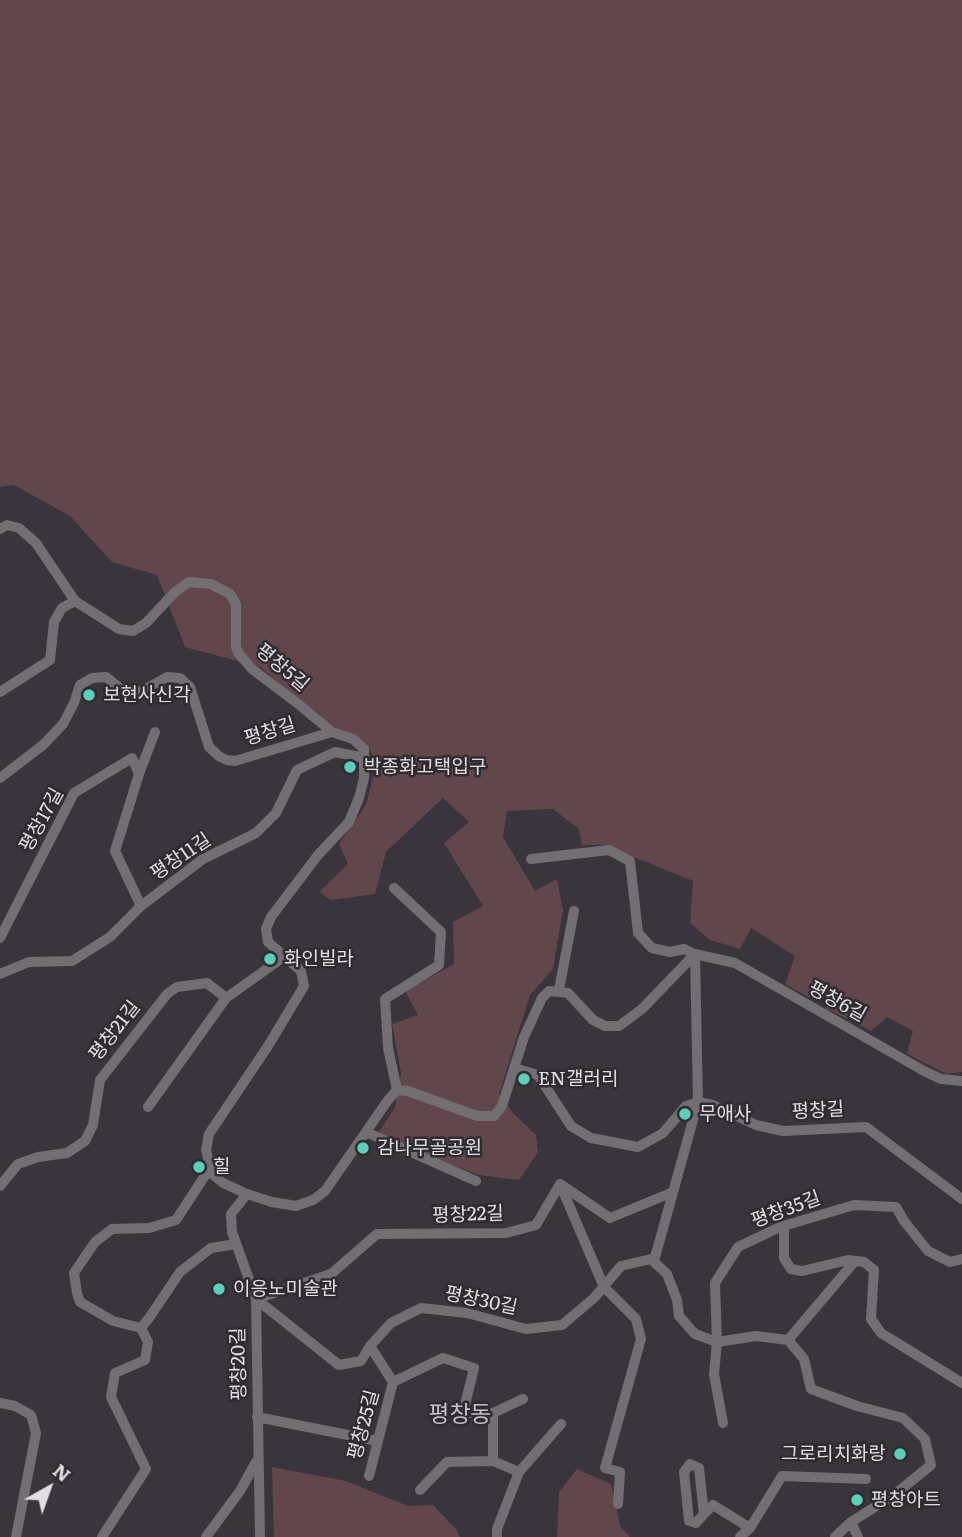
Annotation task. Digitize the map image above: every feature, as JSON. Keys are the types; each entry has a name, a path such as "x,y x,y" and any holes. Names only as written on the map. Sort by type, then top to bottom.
{"street":[{"name":"평창5길","path":"0,529 7,525 19,528 36,543 75,601 119,629 133,631 146,624 175,592 189,582 211,584 230,594 236,604 236,647 239,654 252,669 331,733"},
{"path":"0,692 50,660 54,622 62,608 75,601"},
{"name":"평창길","path":"0,778 43,745 63,724 80,685 92,678 106,677 121,690 140,692 167,677 180,678 190,687 209,747 227,760 246,758 331,733"},
{"path":"141,906 115,851 155,732"},
{"path":"331,733 340,734 361,745 365,758 359,798 349,822 318,855 271,917 266,929 268,942 301,971 304,986 268,1046 209,1134 206,1150 212,1174 223,1183 272,1202 296,1206 313,1200 325,1191 397,1090"},
{"name":"평창11길","path":"0,974 29,962 72,961 110,937 141,906 203,859 256,833 276,813 297,770 335,752 365,758"},
{"name":"평창17길","path":"0,938 74,793 132,758 139,774"},
{"name":"평창6길","path":"531,859 609,850 631,861 638,933 652,948 670,952 684,949 735,963 924,1071 941,1079 962,1081"},
{"path":"394,888 441,932 439,965 385,999 388,1048 397,1090"},
{"path":"559,990 574,911"},
{"path":"397,1090 408,1091 477,1116 494,1115 502,1106 524,1037 542,998 549,991 568,993 593,1020 605,1026 619,1026 642,1009 695,954"},
{"path":"695,954 698,1102 654,1261 667,1274 677,1300 679,1316 695,1334 717,1342 756,1336 788,1340 804,1359 811,1389 857,1406 903,1418 925,1439 931,1465 894,1495 851,1522 835,1537"},
{"path":"148,1107 226,998 285,956"},
{"name":"평창21길","path":"0,1186 18,1164 38,1157 66,1153 85,1141 93,1125 100,1080 167,994 177,987 207,983 226,998"},
{"path":"514,1068 538,1075 571,1126 591,1138 638,1147 663,1133 686,1106 698,1102"},
{"name":"평창길","path":"698,1102 713,1105 756,1125 783,1131 866,1127 962,1199"},
{"path":"366,1132 477,1181"},
{"path":"102,1537 146,1469 111,1397 115,1373 145,1360 148,1342 141,1328 113,1321 80,1302 74,1273 96,1242 112,1229 149,1228 176,1220 210,1168"},
{"path":"560,1184 610,1218 673,1192"},
{"path":"560,1184 604,1287 636,1319 641,1339 605,1468 620,1472 618,1504"},
{"name":"평창22길","path":"256,1299 331,1273 377,1234 506,1233 536,1224 560,1184"},
{"name":"평창20길","path":"247,1194 232,1214 232,1232 256,1299 260,1537"},
{"name":"평창35길","path":"723,1423 714,1374 717,1342 715,1283 738,1247 784,1226 854,1205 896,1207 928,1251 950,1262 962,1259"},
{"path":"784,1226 784,1258 790,1269 802,1271 848,1259 864,1262 874,1270 871,1319 881,1333 961,1381"},
{"path":"141,1328 180,1272 211,1248 236,1244"},
{"name":"평창30길","path":"256,1299 339,1365 361,1361 370,1346 391,1323 421,1308 467,1313 526,1329 562,1325 594,1298 621,1266 651,1259 654,1261"},
{"path":"788,1340 855,1261"},
{"name":"평창25길","path":"369,1476 393,1382 370,1346"},
{"name":"평창25길","path":"393,1382 443,1358 474,1368 463,1413 493,1413"},
{"path":"493,1461 493,1413 523,1399"},
{"path":"0,1403 15,1406 32,1415 36,1433 16,1537"},
{"name":"평창20길","path":"257,1417 378,1441"},
{"path":"497,1537 519,1472 561,1424"},
{"path":"206,1537 240,1491 258,1459"},
{"path":"420,1490 447,1462 493,1461 519,1472"},
{"path":"704,1514 699,1468 691,1464 684,1472 689,1521 696,1523 713,1505 751,1528"},
{"path":"740,1537 751,1528 782,1476 866,1479"},
{"path":"851,1522 858,1537"}],"shaded area":[{"path":"0,0 962,0 962,1072 947,1074 907,1053 913,1031 887,1017 871,1031 825,1008 833,989 817,980 810,998 785,984 795,956 751,928 740,949 710,940 690,923 693,881 604,845 582,845 579,829 553,809 507,811 503,837 535,891 557,879 563,910 553,969 530,995 499,1094 513,1113 536,1135 538,1152 519,1180 479,1175 376,1137 395,1107 401,1073 392,1024 418,1015 405,991 454,964 453,922 483,906 444,843 469,822 443,798 386,852 375,894 331,900 319,892 348,864 339,844 366,805 376,765 370,751 341,732 335,732 260,667 185,647 157,575 112,562 70,516 14,485 0,487"},
{"path":"272,1467 346,1481 408,1506 433,1505 460,1537 274,1537"},
{"path":"577,1469 611,1484 620,1526 630,1537 557,1537 559,1492"}],"place":[{"name":"보현사신각","path":"89,695"},
{"name":"박종화고택입구","path":"350,767"},
{"name":"화인빌라","path":"270,959"},
{"name":"EN갤러리","path":"524,1079"},
{"name":"무애사","path":"685,1114"},
{"name":"감나무골공원","path":"363,1148"},
{"name":"힐","path":"199,1167"},
{"name":"이응노미술관","path":"219,1289"},
{"name":"그로리치화랑","path":"900,1454"},
{"name":"평창아트","path":"857,1500"}],"district":[{"name":"평창동","path":"460,1415"}]}
